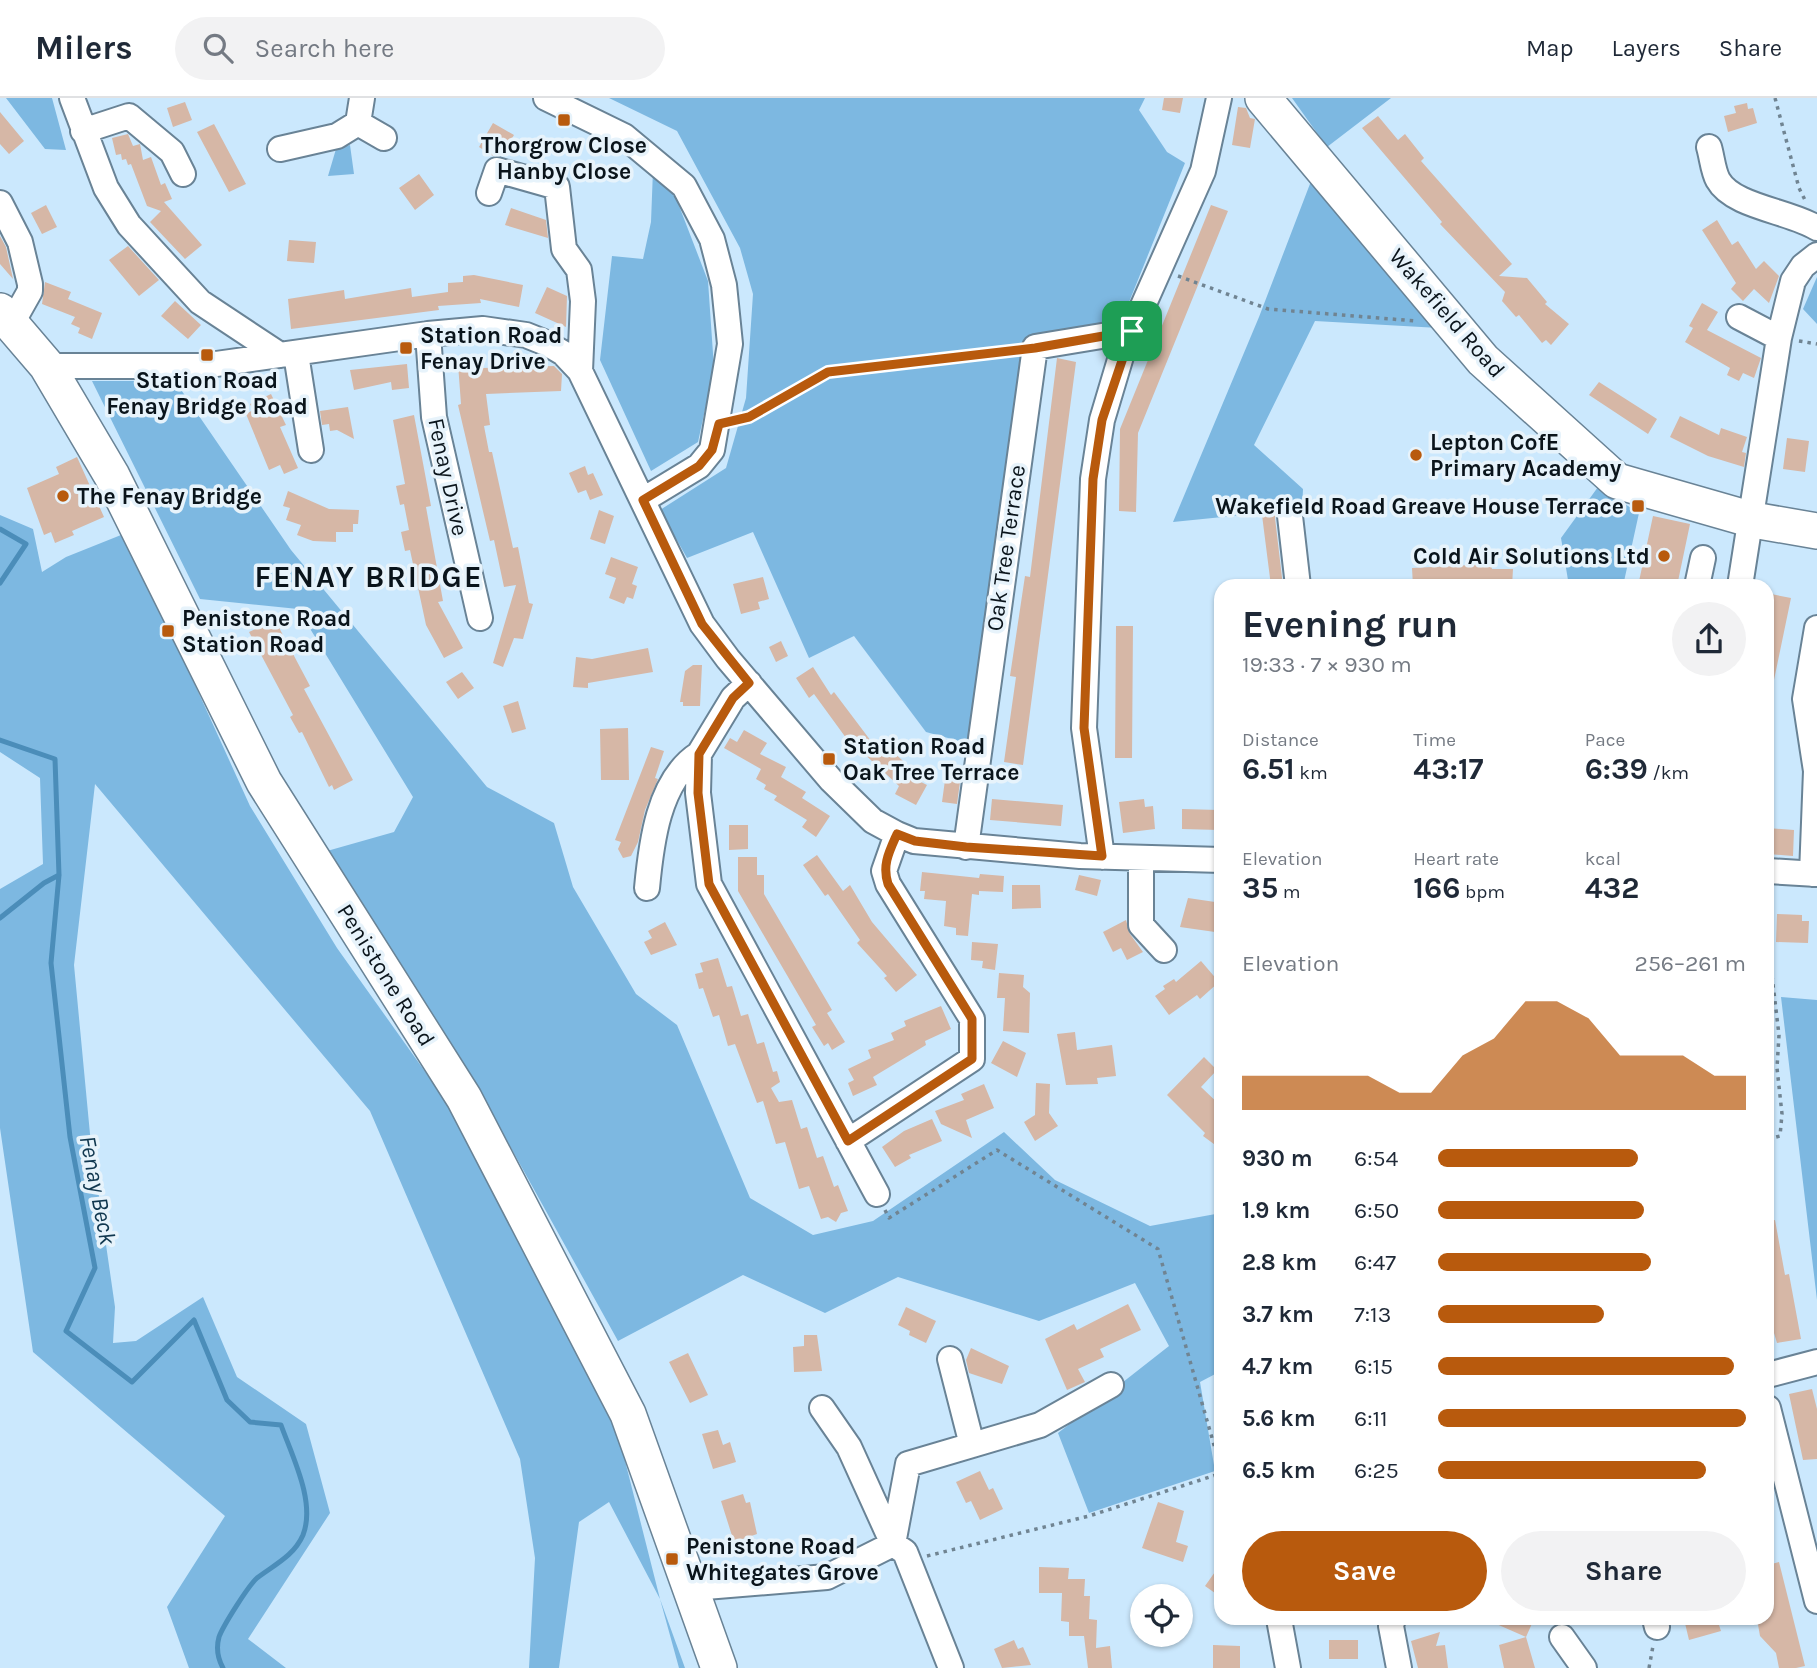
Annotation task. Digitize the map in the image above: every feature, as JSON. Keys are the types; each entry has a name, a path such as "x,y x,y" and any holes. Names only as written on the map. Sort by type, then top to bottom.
{"highway":[{"name":"Wakefield Road","path":"1263,98 1483,360 1617,481 1766,522 1817,529"},
{"name":"Wakefield Road","path":"1281,98 1346,194"},
{"name":"Penistone Road","path":"6,317 47,366 112,476 264,782 464,1098 628,1415 693,1588 719,1668"}],"street":[{"path":"72,98 113,202 129,225 201,302 288,355 311,450"},
{"path":"347,129 362,98"},
{"path":"546,98 624,136 684,186 712,239 724,285 730,344 719,424 712,450 699,466 643,500"},
{"path":"1102,856 1084,728 1093,479 1102,420 1132,331 1203,171 1219,98"},
{"path":"83,131 129,116 180,154"},
{"path":"280,149 347,129 384,138"},
{"path":"1709,147 1718,180 1737,198 1810,223"},
{"path":"489,193 497,170 557,187 564,249 579,270 583,301 580,371"},
{"path":"0,203 20,242 30,284 30,291 6,317"},
{"path":"1743,579 1766,522 1779,338 1793,281 1802,266 1817,255"},
{"path":"1740,317 1779,338"},
{"path":"47,366 202,366 428,334 483,330 526,335 563,353 580,371 702,624 854,805 873,821 915,841 966,847 1214,860"},
{"path":"1035,348 1132,331"},
{"name":"Fenay Drive","path":"428,334 434,417 480,618"},
{"name":"Oak Tree Terrace","path":"966,847 1035,348"},
{"path":"1290,516 1297,579"},
{"path":"1698,579 1703,558"},
{"path":"1774,871 1814,874 1816,771 1805,699 1817,628"},
{"path":"647,888 651,852 673,782 690,760 699,754 733,698 749,683"},
{"path":"699,754 698,793 709,884 877,1194"},
{"path":"848,1141 972,1059 972,1019 888,884 884,871 897,834"},
{"path":"1141,858 1141,925 1164,950"},
{"path":"950,1359 972,1445"},
{"path":"1774,1373 1817,1362"},
{"path":"893,1544 908,1464 1040,1425 1111,1385"},
{"path":"822,1408 849,1447 893,1544 905,1552 951,1668"},
{"path":"1774,1432 1817,1601"},
{"path":"693,1588 827,1577 893,1544"},
{"path":"1280,1625 1288,1668"},
{"path":"1391,1625 1399,1668"},
{"path":"1562,1637 1584,1668"}],"path":[{"path":"1775,98 1799,188 1807,202 1810,223"},
{"path":"1159,269 1268,309 1453,323"},
{"path":"719,424 749,417 828,372 1035,348"},
{"path":"1774,982 1779,1035 1777,1068 1782,1114 1780,1136 1774,1138"},
{"path":"877,1194 889,1218 997,1150 1158,1249 1214,1449"},
{"path":"913,1570 927,1556 1089,1516 1214,1476"}],"shaded area":[{"path":"6,98 52,98 66,150 45,149"},
{"path":"609,98 1145,98 1139,110 1167,152 1185,163 1121,322 1025,338 970,744 926,732 854,636 809,658 753,532 687,558 660,510 726,468 746,398 753,294 740,248 677,131"},
{"path":"1292,98 1391,98 1327,147"},
{"path":"350,145 354,174 328,176 336,149"},
{"path":"653,170 676,198 708,281 714,368 698,442 651,471 600,360 612,256 643,259 651,222"},
{"path":"1313,176 1439,328 1315,321 1254,445 1303,489 1302,509 1173,522 1259,317"},
{"path":"1817,277 1817,324 1803,309"},
{"path":"92,381 175,381 291,550 487,787 554,823 573,887 636,994 677,1025 750,1198 813,1235 873,1221 1004,1132 1055,1180 1150,1226 1214,1214 1214,1375 1200,1382 1214,1471 1089,1513 1058,1433 1169,1346 1135,1283 1039,1321 898,1277 825,1313 743,1275 618,1341 475,1083 327,851 394,832 413,797 298,609 200,599"},
{"path":"1598,487 1639,513 1625,579 1568,579 1561,538"},
{"path":"0,515 33,529 42,572 66,557 126,533 250,806 337,948 451,1108 619,1437 660,1599 609,1502 579,1522 559,1668 529,1668 535,1558 520,1459 370,1111 95,784 74,965 90,1134 115,1307 113,1343 136,1341 203,1297 237,1377 306,1424 330,1513 248,1639 286,1668 189,1668 167,1607 225,1516 33,1352 0,1128 0,889 43,864 40,778 0,752"},
{"path":"1781,997 1817,1000 1817,1300"},
{"path":"660,1599 685,1668 679,1668"}],"building":[{"path":"1164,98 1183,98 1180,113 1162,110"},
{"path":"185,102 192,120 173,127 167,108"},
{"path":"1747,103 1748,109 1753,108 1757,123 1728,132 1724,116 1736,113 1734,106"},
{"path":"1238,107 1246,108 1250,118 1255,119 1250,148 1232,145"},
{"path":"0,112 24,141 9,154 0,144"},
{"path":"1378,116 1398,140 1405,134 1424,158 1421,161 1512,264 1499,276 1527,278 1547,302 1545,304 1569,324 1551,345 1546,340 1542,343 1519,315 1516,317 1502,301 1505,292 1440,224 1442,222 1362,128"},
{"path":"493,123 514,135 501,156 493,156 479,147"},
{"path":"214,124 246,184 229,192 197,132"},
{"path":"128,134 133,146 140,144 143,160 151,157 161,185 165,183 172,199 164,202 202,245 185,259 150,222 161,211 147,206 131,164 128,165 126,159 122,160 121,154 116,155 112,138"},
{"path":"419,174 434,195 415,210 399,188"},
{"path":"46,205 57,227 42,234 31,213"},
{"path":"1211,205 1228,211 1138,433 1136,512 1119,511 1120,429"},
{"path":"511,208 546,220 548,238 505,225"},
{"path":"1717,220 1732,245 1738,241 1756,269 1764,261 1779,276 1769,303 1754,289 1743,301 1731,289 1736,283 1702,230"},
{"path":"0,236 6,247 13,279 0,264"},
{"path":"289,240 316,242 314,263 287,261"},
{"path":"128,246 159,280 139,296 109,260"},
{"path":"474,275 523,285 519,307 480,299 481,303 438,306 439,310 291,329 288,299 344,290 345,299 411,288 412,297 448,292 448,283 463,282 463,276"},
{"path":"45,282 71,292 68,299 102,313 92,339 78,333 80,328 71,324 75,317 42,304"},
{"path":"547,287 567,296 566,327 535,313"},
{"path":"175,301 201,325 188,339 161,316"},
{"path":"1702,303 1718,312 1707,330 1761,358 1754,378 1743,373 1739,381 1727,375 1730,368 1685,342 1693,328 1689,326"},
{"path":"1057,358 1076,362 1023,765 1004,762 1016,677 1010,676 1025,576 1030,577"},
{"path":"481,363 482,368 554,366 562,374 561,391 486,394 490,425 484,426 489,452 492,452 513,548 518,547 529,603 533,604 523,639 514,638 503,667 493,663 516,585 504,587 494,540 490,541 458,405 461,404 458,364"},
{"path":"407,364 409,388 392,390 391,382 354,390 350,370"},
{"path":"1599,382 1657,419 1648,434 1589,395"},
{"path":"271,394 286,425 280,427 298,468 284,474 280,465 269,470 246,414 253,410 250,404"},
{"path":"348,407 354,439 337,430 330,431 329,424 322,425 320,411"},
{"path":"414,415 431,506 426,507 443,601 438,602 463,648 444,658 426,625 410,550 405,551 401,532 409,530 404,504 400,505 396,486 405,484 393,420"},
{"path":"1680,416 1719,435 1721,428 1747,437 1742,452 1746,453 1744,467 1708,456 1670,437"},
{"path":"1787,438 1809,441 1805,472 1783,469"},
{"name":"The Fenay Bridge","path":"77,457 104,517 72,531 74,535 55,543 51,532 44,535 27,488 59,474 56,467"},
{"path":"585,466 588,475 593,473 603,495 590,500 586,490 578,493 569,473"},
{"path":"288,491 329,509 359,510 358,524 353,524 353,532 336,532 336,542 313,541 297,535 301,525 286,520 290,508 283,506"},
{"path":"599,510 614,516 605,544 590,539"},
{"path":"1276,514 1282,579 1270,579 1262,515"},
{"name":"Cold Air Solutions Ltd","path":"1653,516 1690,524 1678,579 1640,579"},
{"path":"611,557 638,567 632,584 637,586 633,599 627,597 624,604 609,598 616,578 605,574"},
{"path":"1491,564 1492,569 1513,569 1512,579 1413,579 1412,568"},
{"path":"763,577 769,599 758,602 760,609 741,614 733,584"},
{"path":"1774,595 1791,598 1774,680"},
{"path":"275,620 310,686 304,689 353,780 334,790 332,785 329,787 302,732 299,733 290,717 293,715 249,632"},
{"path":"1116,626 1133,626 1132,758 1115,758"},
{"path":"781,641 788,656 776,662 769,647"},
{"path":"648,648 653,672 588,683 588,688 573,687 576,657 592,659"},
{"path":"693,665 702,665 700,706 683,706 683,702 680,702 685,671"},
{"path":"813,667 831,695 834,692 880,753 887,746 904,762 897,770 927,785 916,805 895,794 899,786 860,750 857,753 814,694 809,698 796,678"},
{"path":"462,672 474,688 458,699 446,682"},
{"path":"518,701 526,729 512,733 503,706"},
{"path":"628,728 629,780 601,780 600,729"},
{"path":"744,730 767,743 760,754 786,767 781,777 806,792 802,798 830,816 816,837 802,827 807,820 774,800 777,796 764,789 766,785 756,779 761,769 724,748 730,738 737,742"},
{"path":"651,747 664,751 655,778 658,779 645,810 638,842 631,856 623,858 618,849 621,842 615,840"},
{"path":"945,780 960,782 957,804 942,802"},
{"path":"992,799 1063,805 1061,826 990,820"},
{"path":"1144,799 1145,807 1153,806 1155,829 1123,833 1119,802"},
{"path":"1182,809 1214,810 1214,830 1182,829"},
{"path":"729,825 748,825 748,849 729,850"},
{"path":"1774,828 1794,830 1793,856 1774,854"},
{"path":"817,855 843,891 850,885 872,922 917,975 896,992 884,978 887,976 857,943 860,940 828,894 825,896 803,865"},
{"path":"738,857 757,857 757,875 764,875 764,894 832,1010 827,1013 845,1042 832,1050 828,1043 824,1046 812,1027 816,1025 738,891"},
{"path":"922,872 979,878 980,874 1004,876 1003,892 979,891 979,895 972,894 968,936 956,935 956,928 944,926 946,901 924,899 925,891 920,891"},
{"path":"1079,875 1101,880 1097,896 1075,890"},
{"path":"1012,885 1040,885 1041,908 1012,909"},
{"path":"1188,898 1214,902 1214,932 1180,927"},
{"path":"1777,914 1802,915 1802,921 1809,921 1808,943 1776,942"},
{"path":"1126,920 1130,934 1143,952 1127,960 1121,948 1113,952 1103,932"},
{"path":"665,922 677,945 651,955 644,942 652,938 648,931"},
{"path":"972,942 998,944 995,970 982,968 983,961 971,960"},
{"path":"718,958 727,987 732,986 741,1016 748,1014 757,1044 764,1042 773,1072 777,1071 780,1082 771,1088 779,1102 792,1100 801,1129 807,1127 817,1158 823,1156 834,1187 838,1185 848,1211 841,1213 836,1222 828,1217 821,1219 809,1186 799,1189 785,1142 776,1144 763,1101 757,1103 735,1044 728,1046 719,1015 713,1017 703,988 699,989 695,974 703,972 700,963"},
{"path":"1201,961 1214,976 1214,986 1200,999 1197,995 1169,1015 1155,996 1165,989 1163,986 1174,979 1176,982"},
{"path":"999,973 1024,975 1023,987 1030,993 1029,1033 1003,1031 1005,998 997,998"},
{"path":"941,1006 951,1029 925,1041 926,1045 873,1077 877,1085 853,1096 848,1083 854,1080 848,1069 871,1058 868,1050 894,1040 891,1033 906,1026 904,1021"},
{"path":"1075,1032 1077,1050 1112,1045 1116,1076 1097,1078 1098,1084 1066,1085 1057,1034"},
{"path":"1003,1041 1026,1053 1017,1077 991,1063"},
{"path":"1204,1057 1214,1067 1214,1073 1201,1087 1214,1099 1214,1144 1203,1136 1205,1133 1167,1095"},
{"path":"1036,1083 1050,1084 1049,1113 1058,1126 1035,1141 1024,1122 1035,1115"},
{"path":"984,1084 994,1108 966,1120 972,1138 941,1124 935,1111 964,1100 961,1094"},
{"path":"932,1119 942,1141 909,1155 911,1158 895,1167 882,1147 904,1131"},
{"path":"1774,1220 1785,1275 1789,1274 1801,1339 1777,1343 1774,1333"},
{"path":"1128,1304 1141,1330 1100,1349 1104,1357 1078,1369 1085,1382 1067,1390 1045,1339 1074,1324 1077,1330"},
{"path":"906,1307 936,1321 926,1343 909,1335 910,1331 898,1325"},
{"path":"804,1335 817,1335 822,1371 794,1372 793,1347 804,1346"},
{"path":"971,1348 1009,1366 1002,1384 969,1373 966,1360"},
{"path":"688,1353 708,1395 690,1403 669,1362"},
{"path":"1812,1389 1817,1409 1817,1459 1803,1460 1789,1394"},
{"path":"718,1430 723,1445 730,1442 736,1462 713,1469 702,1434"},
{"path":"980,1471 989,1490 993,1488 1003,1509 980,1520 971,1501 966,1503 956,1482"},
{"path":"743,1494 746,1503 750,1502 757,1534 734,1542 721,1501"},
{"path":"1158,1502 1184,1511 1176,1542 1188,1546 1183,1562 1142,1548"},
{"path":"1779,1562 1805,1666 1779,1668 1776,1653 1760,1636 1758,1625 1774,1625 1774,1563"},
{"path":"1039,1567 1069,1568 1068,1579 1085,1579 1084,1596 1090,1596 1089,1619 1097,1620 1096,1648 1110,1646 1112,1668 1088,1668 1084,1636 1069,1636 1069,1622 1061,1621 1062,1593 1039,1593"},
{"path":"1214,1573 1214,1592 1205,1586"},
{"path":"1499,1625 1531,1625 1526,1637"},
{"path":"1685,1625 1719,1625 1721,1631 1689,1640"},
{"path":"1440,1632 1436,1646 1445,1645 1448,1668 1418,1668 1411,1641"},
{"path":"1526,1637 1535,1668 1504,1668 1499,1645"},
{"path":"1014,1640 1018,1649 1023,1647 1031,1665 1002,1668 994,1649"},
{"path":"1329,1640 1358,1640 1358,1659 1329,1659"},
{"path":"1213,1645 1240,1646 1240,1668 1213,1668"}],"waterway":[{"name":"Fenay Beck","path":"0,529 26,544 0,583"},
{"name":"Fenay Beck","path":"0,740 55,759 59,875 51,963 70,1137 95,1268 66,1331 132,1382 194,1320 227,1400 250,1422 281,1425 305,1494 306,1522 299,1542 289,1554 253,1582 221,1632 218,1649 223,1668"},
{"path":"0,918 44,883 59,875"}],"place":[{"name":"Thorgrow Close Hanby Close","path":"564,120"},
{"name":"Station Road Fenay Drive","path":"406,348"},
{"name":"Station Road Fenay Bridge Road","path":"207,355"},
{"name":"Lepton CofE Primary Academy","path":"1416,455"},
{"name":"The Fenay Bridge","path":"63,496"},
{"name":"Wakefield Road Greave House Terrace","path":"1638,506"},
{"name":"Cold Air Solutions Ltd","path":"1664,556"},
{"name":"Penistone Road Station Road","path":"168,631"},
{"name":"Station Road Oak Tree Terrace","path":"829,759"},
{"name":"Penistone Road Whitegates Grove","path":"672,1559"}],"district":[{"name":"FENAY BRIDGE","path":"369,577"}],"route":[{"path":"1132,331 1122,353 1102,420 1093,479 1084,728 1102,856 966,847 915,841 897,834 884,871 888,884 972,1019 972,1059 848,1141 709,884 696,773 699,754 733,698 749,683 702,624 643,500 699,466 712,450 719,424 749,417 828,372 1035,348 1132,331"}]}
